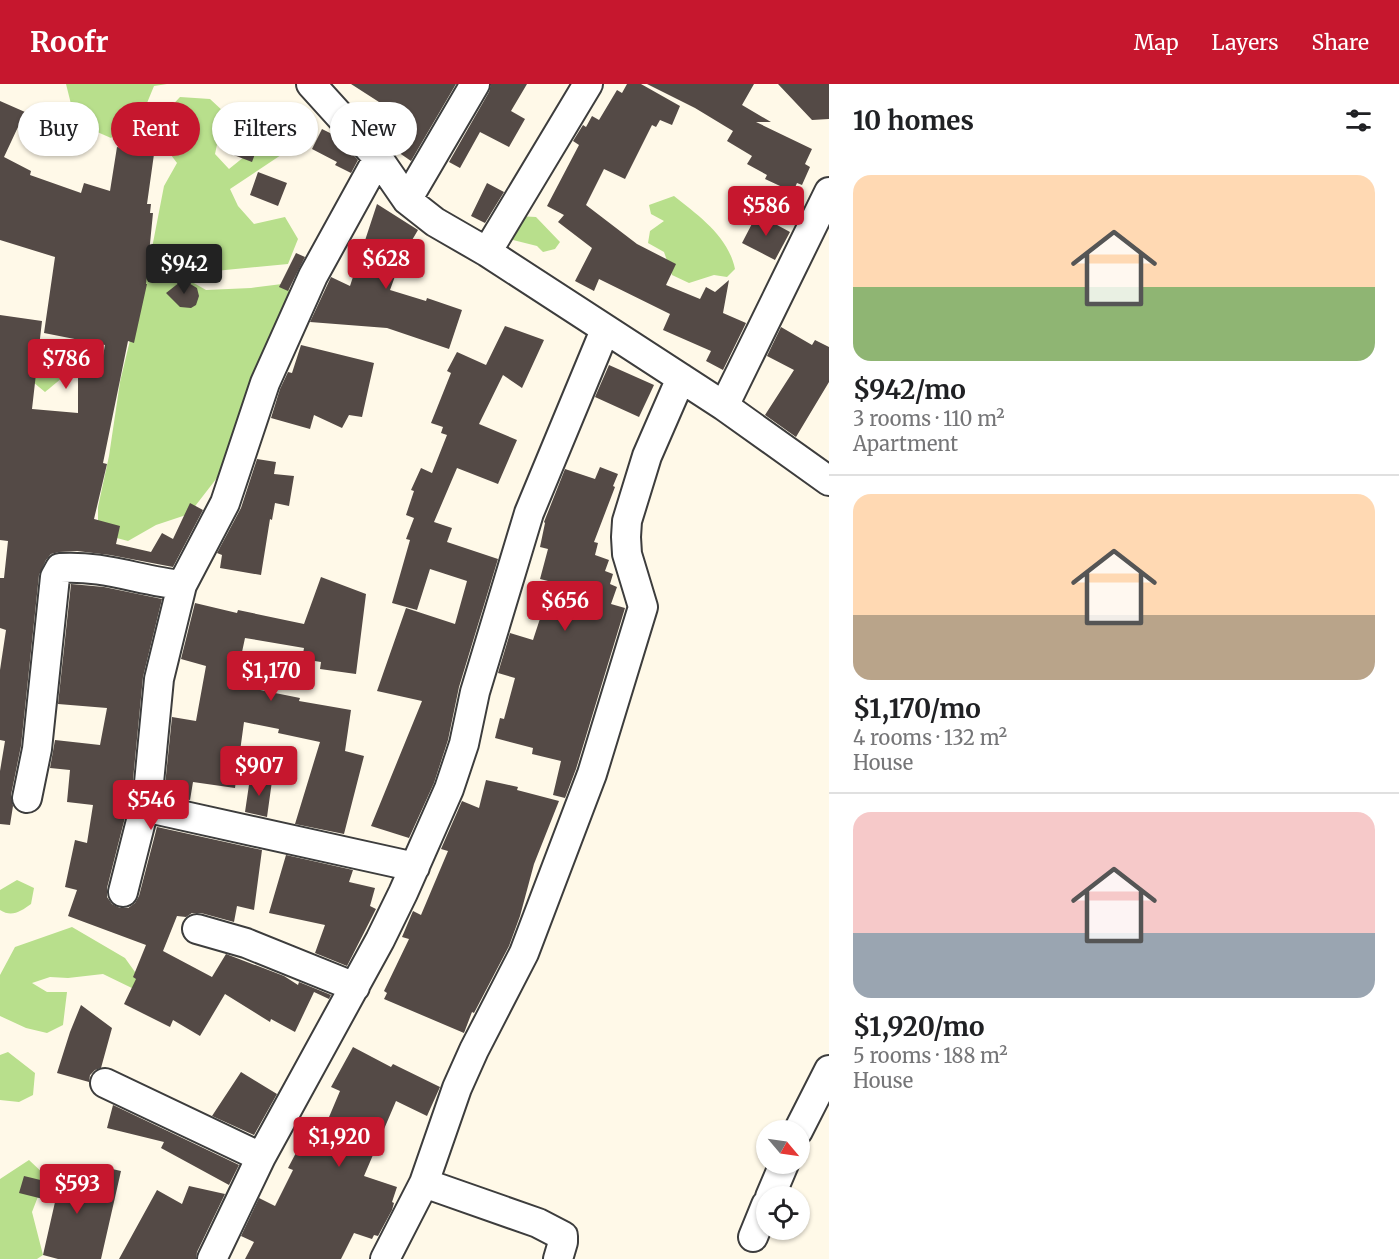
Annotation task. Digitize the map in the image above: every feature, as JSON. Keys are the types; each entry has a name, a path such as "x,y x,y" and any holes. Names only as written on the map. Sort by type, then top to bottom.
{"street":[{"path":"311,84 378,158 407,200 435,222 487,252 724,406 829,481"},
{"path":"407,200 475,84"},
{"path":"487,252 588,84"},
{"path":"123,892 148,793 159,679 182,585 225,503 265,383 308,287 378,158"},
{"path":"724,406 829,192"},
{"path":"212,1259 261,1157 380,940 415,867 457,767 474,692 530,513 604,330"},
{"path":"385,1259 424,1183 474,1050 524,953 595,765 644,607 627,554 627,521 650,448 681,378"},
{"path":"27,798 37,749 54,577 57,571 60,568 98,568 163,583 182,585"},
{"path":"144,807 415,867"},
{"path":"197,929 246,943 355,987"},
{"path":"804,1120 829,1070"},
{"path":"105,1083 261,1157"},
{"path":"424,1183 508,1212 557,1232 563,1236 558,1259"},
{"path":"753,1237 756,1230"}],"green space":[{"path":"66,84 167,84 154,86 147,102 111,102 111,138 99,133 99,102 70,102"},
{"path":"180,97 210,99 213,102 212,156 217,156 229,169 245,156 280,156 230,189 238,206 254,224 285,217 298,239 288,264 215,271 189,269 192,282 206,290 282,284 301,299 251,434 189,514 156,525 128,541 98,533 98,507 109,456 120,382 152,248 164,186 177,163 172,156 200,156 200,102 175,102"},
{"path":"674,196 711,228 726,246 735,269 727,277 714,275 689,283 672,275 664,252 648,243 650,231 664,221 651,214 649,205"},
{"path":"518,216 536,217 560,242 555,249 543,252 537,246 513,240 506,229"},
{"path":"58,339 84,342 82,363 79,369 66,375 45,392 33,382 38,341"},
{"path":"17,880 34,888 31,904 16,913 4,912 0,910 0,890"},
{"path":"72,927 125,958 135,972 138,991 103,974 68,978 50,977 32,983 47,992 67,992 63,1025 47,1033 26,1028 0,1016 0,975 15,947"},
{"path":"8,1052 35,1073 33,1095 19,1102 0,1100 0,1055"},
{"path":"29,1160 46,1176 32,1212 43,1255 37,1259 0,1259 0,1179"}],"building":[{"path":"351,84 456,84 417,151 417,102 379,102"},
{"path":"491,84 527,84 511,111 525,119 509,147 480,132 460,168 449,162 489,92"},
{"path":"627,84 641,84 680,106 672,125 660,120 656,127 652,125 625,179 604,169 586,205 637,244 676,264 666,285 700,299 706,287 715,292 729,280 723,313 746,323 723,370 706,361 711,351 663,330 670,314 599,279 594,291 575,281 592,248 558,222 564,215 547,206 579,145 573,141 583,125 586,127 592,116 599,120 617,90 622,93"},
{"path":"647,84 754,84 742,105 771,122 756,122 812,149 805,164 810,167 802,185 797,183 793,192 765,179 767,175 747,164 752,156 727,141 733,131 695,108"},
{"path":"778,84 829,84 829,119 812,120"},
{"path":"0,101 18,109 18,127 4,157 31,171 30,175 81,193 84,183 110,191 116,156 154,156 147,204 151,204 150,213 153,213 147,284 134,343 128,341 103,463 107,464 94,519 120,526 116,544 151,552 162,533 173,539 190,503 203,510 173,567 77,551 51,554 46,560 39,575 21,746 11,795 13,806 10,825 0,824 0,771 5,741 0,740 0,670 6,630 0,628 0,578 4,578 8,541 0,540 0,315 42,321 32,409 78,413 78,378 99,377 105,345 44,333 55,257 0,240"},
{"path":"322,129 330,133 330,156 354,156 358,160 351,173 335,165 337,162 318,152 318,137"},
{"path":"236,156 254,156 252,162"},
{"path":"404,156 414,156 411,161"},
{"path":"258,172 287,183 278,206 250,195"},
{"path":"487,183 504,192 485,223 471,216"},
{"path":"377,204 418,230 402,257 390,290 426,301 427,298 462,310 449,349 387,328 310,322 331,277 350,286"},
{"path":"757,214 790,232 775,260 742,243"},
{"path":"296,253 305,257 288,291 279,287"},
{"path":"180,282 187,282 197,288 199,296 196,305 191,308 180,307 166,293"},
{"path":"505,326 544,340 522,388 503,375 479,424 517,440 498,484 457,468 434,522 452,528 447,542 498,559 459,687 448,740 434,783 409,838 371,826 422,701 377,691 406,608 455,624 467,581 430,569 417,610 392,603 410,540 406,539 414,518 406,515 414,491 411,490 421,468 432,473 447,435 441,433 443,427 431,423 451,373 447,371 457,352 486,365"},
{"path":"781,327 812,345 815,340 829,347 829,382 796,437 765,415 794,370 767,356"},
{"path":"301,345 374,363 362,417 349,415 342,428 314,415 310,429 271,418 280,389 288,372 292,373"},
{"path":"609,365 654,385 639,417 595,397"},
{"path":"257,459 276,462 274,474 294,476 289,506 275,503 272,520 270,519 261,575 220,568 222,555 217,553 241,508"},
{"path":"600,467 618,474 594,542 598,543 595,555 609,560 605,571 613,574 610,584 617,587 611,604 625,608 565,798 553,795 561,761 532,754 533,748 495,738 500,718 504,719 515,678 498,673 510,633 533,640 552,582 540,579 548,549 540,547 544,522 565,469 595,479"},
{"path":"321,577 366,594 356,674 320,669 321,662 302,659 304,648 245,638 235,685 300,698 299,701 351,710 345,751 364,756 344,834 295,824 320,742 278,733 279,729 244,722 235,788 193,782 190,800 164,795 172,717 196,721 206,666 181,659 195,603 237,613 238,610 304,624"},
{"path":"71,584 104,587 162,599 143,677 132,790 107,888 107,897 112,904 120,908 128,908 135,903 139,896 157,827 262,850 254,910 237,906 234,922 201,913 192,913 186,917 177,916 163,951 212,977 226,954 284,976 298,985 299,982 331,995 329,999 314,992 295,1032 271,1019 270,1022 225,994 200,1036 173,1020 170,1027 124,1004 136,979 133,977 146,945 68,916 77,890 65,887 75,840 87,843 93,805 67,802 70,770 50,768 55,740 100,745 107,708 58,704"},
{"path":"250,778 272,781 267,817 245,812"},
{"path":"486,780 518,787 517,790 559,801 534,864 509,946 474,1013 472,1012 464,1033 384,999 387,993 384,991 409,939 402,937 413,911 421,915 448,851 441,849 462,801 479,808"},
{"path":"286,855 353,870 349,882 375,888 370,906 376,909 347,966 315,953 325,925 269,913"},
{"path":"81,1005 112,1028 101,1068 90,1075 89,1082 57,1073"},
{"path":"353,1047 391,1067 393,1064 440,1087 427,1116 396,1101 364,1176 397,1187 392,1210 378,1236 374,1235 372,1239 354,1233 341,1259 245,1259 254,1242 241,1236 259,1198 275,1206 293,1170 288,1168 308,1130 321,1136 340,1091 331,1087"},
{"path":"241,1072 277,1094 254,1135 212,1116"},
{"path":"113,1105 239,1165 229,1185 161,1148 164,1142 107,1128"},
{"path":"99,1166 121,1171 101,1259 58,1259 43,1255 55,1202 19,1193 24,1176 90,1192 92,1183 95,1184"},
{"path":"189,1186 225,1194 197,1252 196,1259 119,1259 157,1190 182,1204"}]}
